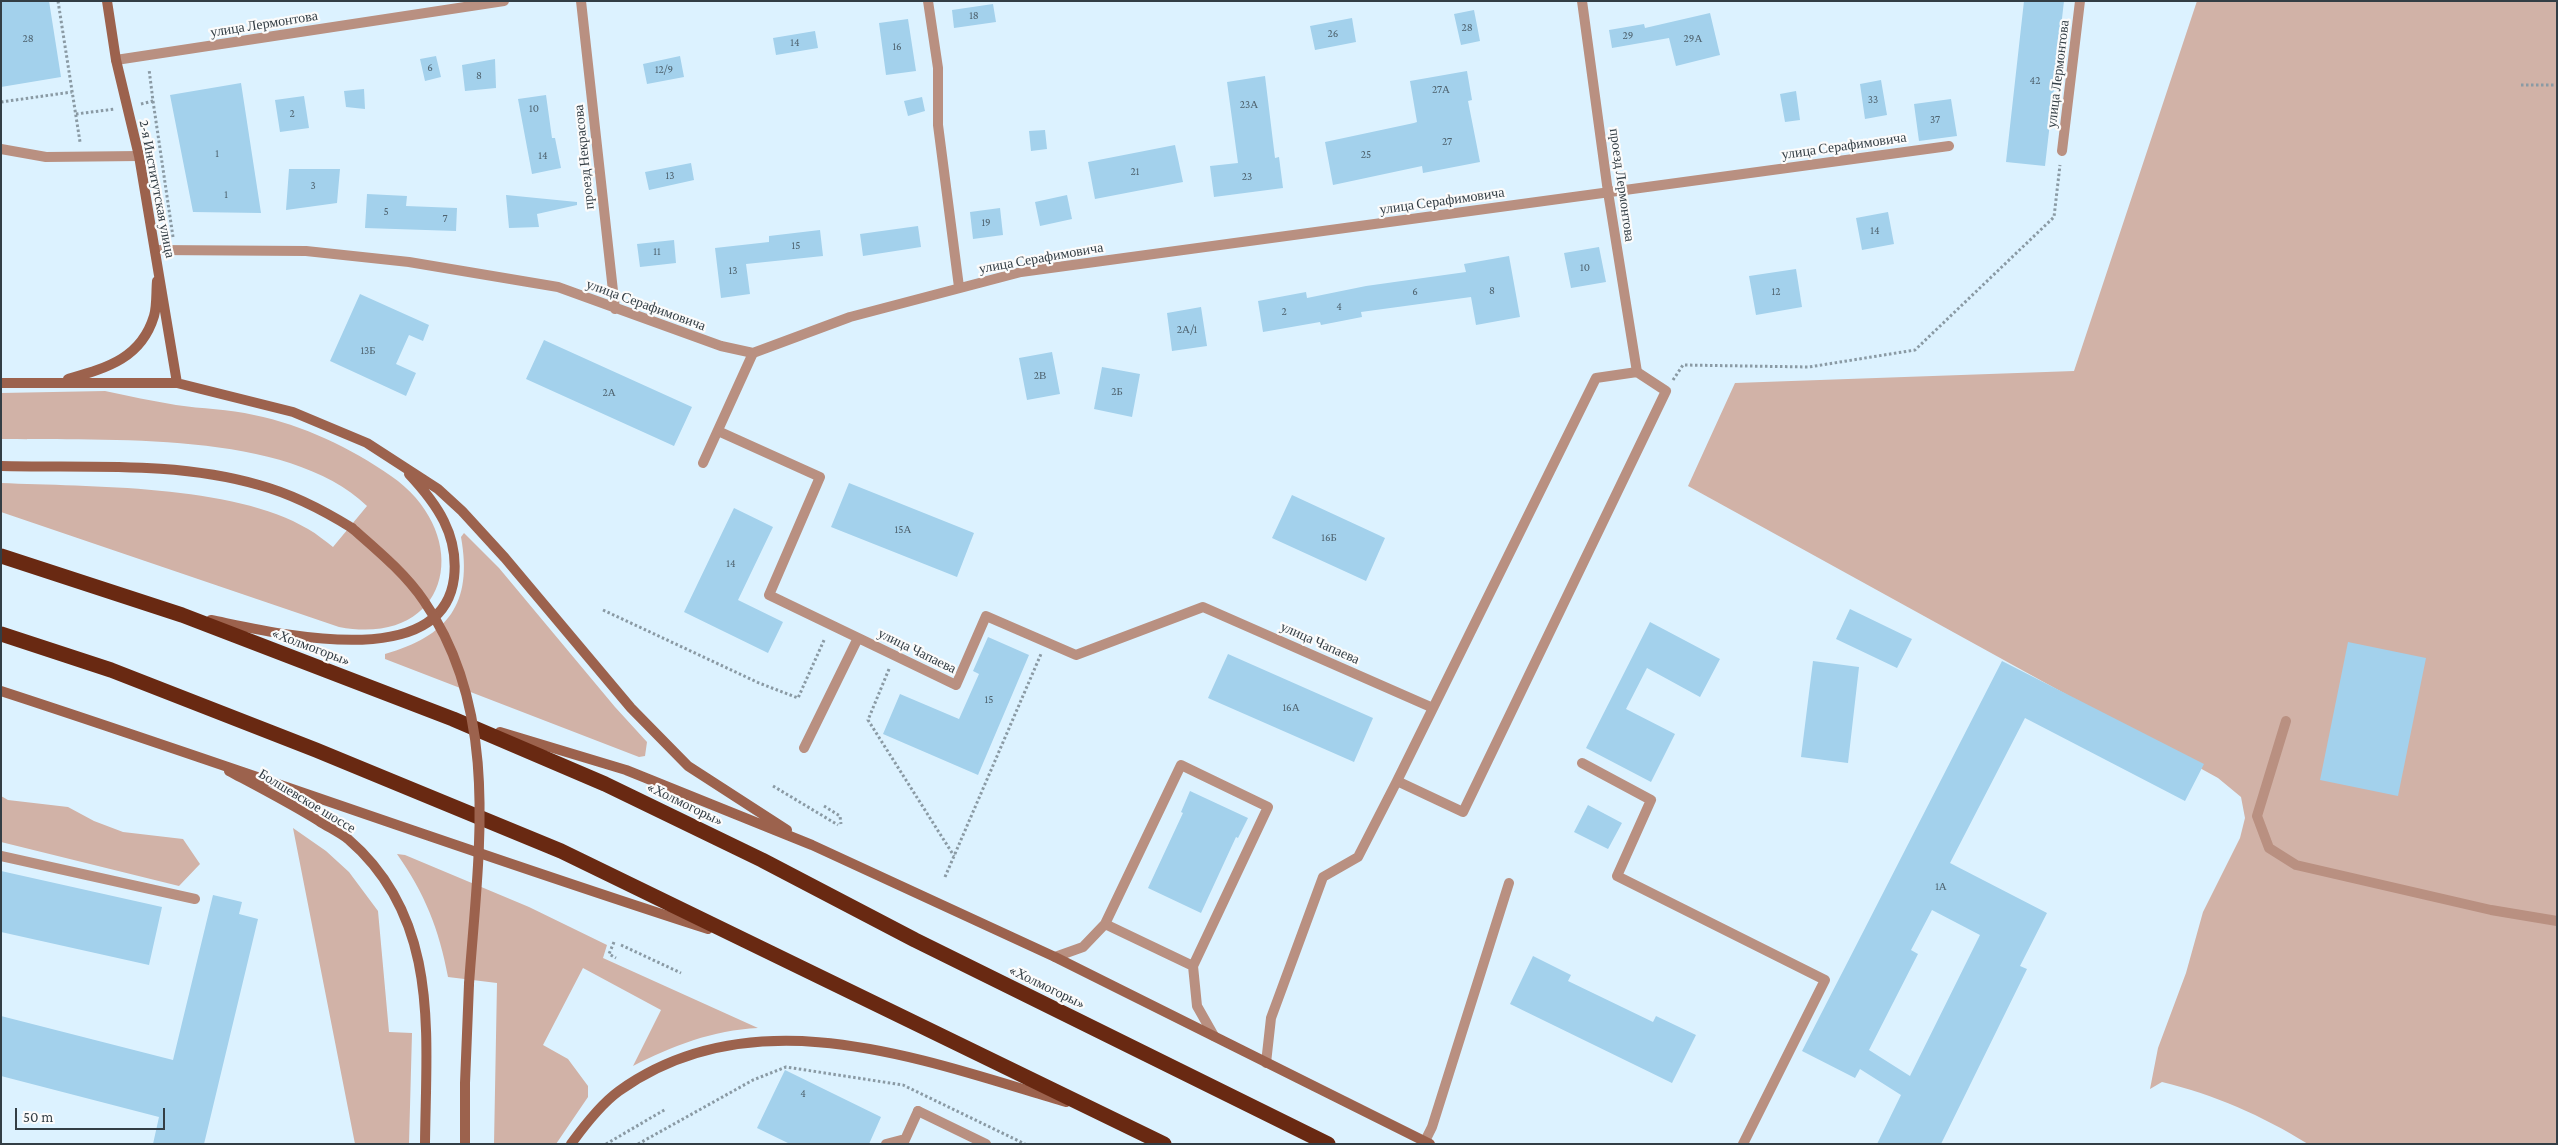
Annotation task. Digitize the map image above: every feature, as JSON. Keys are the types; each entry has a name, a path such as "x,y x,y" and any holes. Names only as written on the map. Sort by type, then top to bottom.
{"highway":[{"name":"«Холмогоры»","path":"1,556 182,615 453,718 605,784 762,860 915,940 1328,1144"},
{"path":"1,634 111,670 334,757 561,851 1164,1144"}],"street":[{"name":"2-я Институтская улица","path":"107,1 116,60 139,156 177,383"},
{"name":"улица Лермонтова","path":"116,60 504,1"},
{"name":"проезд Некрасова","path":"581,1 615,309"},
{"path":"928,1 938,68 938,125 959,287"},
{"name":"проезд Лермонтова","path":"1582,1 1608,192 1637,372"},
{"name":"улица Лермонтова","path":"2062,151 2080,1"},
{"name":"улица Серафимовича","path":"155,250 306,251 409,262 558,288 721,346 753,353 850,317 1020,272 1948,146"},
{"path":"1,149 46,157 139,156"},
{"path":"54,383 116,364 139,345 154,316 158,265"},
{"path":"704,462 753,353"},
{"path":"1266,1063 1271,1018 1323,877 1358,857 1596,378 1637,372 1666,391 1463,812 1397,781"},
{"path":"1,383 177,383 293,412 351,435 394,459 438,489 462,511 505,558 630,708 688,766 733,797 812,845"},
{"name":"улица Чапаева","path":"718,431 820,477 769,595 956,685 986,616 1076,655 1202,607 1432,708"},
{"path":"182,615 287,635 360,640 411,631 430,623 446,601 453,583 455,565 450,539 442,514 427,493 394,459"},
{"path":"1,466 147,469 206,474 259,485 314,506 352,528 397,568 423,599 440,625 457,661 470,700 477,739 480,790 478,854 469,984 465,1083 465,1144"},
{"path":"804,748 858,638"},
{"path":"1,691 203,757 535,873 737,938"},
{"path":"453,718 626,770 812,845 1055,957 1428,1142 1509,883"},
{"path":"2286,721 2257,816 2269,848 2296,865 2491,910 2557,921"},
{"name":"Болшевское шоссе","path":"203,757 300,809 347,838 372,863 405,914 414,938 426,1019 425,1144"},
{"path":"1582,763 1651,800 1617,876 1825,980 1743,1144"},
{"path":"1055,957 1083,947 1106,924 1181,765 1268,807 1193,966 1197,1006 1214,1036"},
{"path":"1,856 195,899"},
{"path":"1106,924 1193,966"},
{"path":"571,1144 582,1129 618,1091 656,1070 692,1053 735,1042 764,1040 798,1041 861,1048 931,1062 1105,1114"},
{"path":"886,1144 904,1141 918,1111 986,1144"}],"path":[{"path":"58,1 82,158"},
{"path":"2521,86 2557,85"},
{"path":"1,102 72,92"},
{"path":"154,102 175,251"},
{"path":"1666,391 1683,365 1809,367 1915,350 2054,218 2062,151"},
{"path":"603,610 759,683 798,698 824,638 858,638"},
{"path":"946,876 1046,642"},
{"path":"895,656 868,720 954,856"},
{"path":"773,786 839,824 840,816 824,806"},
{"path":"614,942 609,954 616,958"},
{"path":"621,945 681,973"},
{"path":"638,1144 753,1080 786,1067 903,1084 1025,1144"},
{"path":"606,1144 666,1109"}],"shaded area":[{"path":"2197,1 2557,1 2557,1143 2308,1144 2255,1115 2201,1093 2162,1082 2150,1089 2158,1048 2186,973 2203,912 2240,838 2245,818 2241,797 2218,778 1688,486 1735,383 2074,371"},
{"path":"105,391 176,405 235,411 272,419 326,439 376,466 391,476 418,500 434,527 441,555 439,581 427,604 407,620 377,629 339,627 1,512 1,483 117,487 159,491 241,503 277,514 308,529 333,547 367,506 333,481 291,463 244,451 193,444 142,441 1,439 1,393"},
{"path":"464,533 499,568 615,707 647,742 645,756 639,757 385,659 385,654 407,647 425,638 440,627 451,614 459,599 463,581 464,561 461,537"},
{"path":"1,796 8,800 68,807 94,821 123,832 183,839 200,864 179,886 1,842"},
{"path":"293,828 326,851 349,872 378,911 389,1032 412,1033 409,1144 355,1144"},
{"path":"397,854 405,855 529,907 607,945 603,958 758,1028 741,1029 693,1040 633,1066 661,1010 583,968 543,1045 568,1059 588,1086 588,1097 556,1144 494,1144 497,983 448,977 440,943 430,913 416,883"}],"building":[{"path":"1,1 49,1 61,77 1,87"},
{"path":"2024,1 2064,1 2045,166 2006,162"},
{"path":"993,4 996,22 954,28 952,10"},
{"path":"1474,10 1480,41 1461,45 1454,14"},
{"path":"1710,13 1720,55 1676,66 1669,38 1612,48 1609,30 1644,24 1645,28"},
{"path":"1352,18 1356,42 1315,50 1310,26"},
{"path":"908,19 916,71 886,75 879,23"},
{"path":"815,31 818,48 776,55 773,38"},
{"path":"436,56 441,77 425,81 420,59"},
{"path":"680,56 684,77 647,84 643,64"},
{"path":"495,59 496,88 465,91 462,65"},
{"path":"1467,71 1472,100 1468,101 1480,162 1423,173 1422,166 1333,185 1325,142 1417,122 1410,81"},
{"path":"1265,76 1275,158 1279,157 1283,188 1214,197 1210,166 1238,163 1227,82"},
{"path":"1881,80 1887,115 1865,119 1860,84"},
{"path":"241,83 261,213 193,212 170,95"},
{"path":"364,89 365,109 346,107 344,91"},
{"path":"1796,91 1800,120 1785,122 1780,94"},
{"path":"546,95 552,138 555,138 561,168 532,174 518,99"},
{"path":"304,96 309,128 280,132 275,100"},
{"path":"922,97 925,111 908,116 904,101"},
{"path":"1951,99 1957,136 1919,141 1914,104"},
{"path":"1045,130 1047,149 1031,151 1029,131"},
{"path":"1175,145 1183,182 1095,199 1088,162"},
{"path":"691,163 694,180 649,190 645,172"},
{"path":"289,169 340,169 337,203 286,210"},
{"path":"367,194 407,196 406,206 457,208 456,231 365,228"},
{"path":"506,195 577,202 577,205 537,214 539,227 509,228"},
{"path":"1067,195 1072,219 1040,226 1035,202"},
{"path":"1000,208 1003,235 973,239 970,212"},
{"path":"1888,212 1894,244 1862,250 1856,218"},
{"path":"918,226 921,247 863,256 860,234"},
{"path":"820,230 823,256 746,264 750,294 721,298 715,248 769,242 769,236"},
{"path":"674,240 676,263 640,267 637,244"},
{"path":"1599,247 1606,282 1571,288 1564,253"},
{"path":"1509,256 1520,317 1476,325 1471,297 1361,312 1362,317 1321,325 1320,322 1263,332 1258,301 1306,292 1307,298 1366,286 1466,272 1464,264"},
{"path":"1796,269 1802,307 1756,315 1749,276"},
{"path":"360,294 429,325 423,341 409,335 396,364 416,373 406,396 330,361"},
{"path":"1201,307 1207,346 1172,351 1167,313"},
{"path":"544,340 692,407 674,446 526,379"},
{"path":"1052,352 1060,394 1027,400 1019,358"},
{"path":"1102,367 1140,374 1132,417 1094,409"},
{"path":"849,483 974,533 957,577 831,527"},
{"path":"1292,495 1385,538 1366,581 1272,538"},
{"path":"734,508 773,527 738,600 783,622 768,653 684,612"},
{"path":"1850,609 1912,639 1897,668 1836,639"},
{"path":"1650,622 1720,659 1700,697 1647,668 1626,709 1675,734 1651,782 1586,748"},
{"path":"988,637 1029,655 978,775 883,734 900,694 959,719 979,674 973,671"},
{"path":"2348,642 2426,658 2398,796 2320,780"},
{"path":"1228,654 1373,718 1354,762 1208,698"},
{"path":"1813,661 1859,667 1848,763 1801,757"},
{"path":"2002,661 2204,764 2185,801 2025,718 1950,863 2047,913 2020,966 2027,969 1941,1144 1877,1144 1901,1095 1860,1069 1855,1078 1802,1051","holes":["1932,910 1980,935 1910,1076 1869,1050 1918,954 1911,950"]},
{"path":"1190,791 1248,818 1238,838 1236,837 1201,913 1148,888 1183,813 1181,812"},
{"path":"1588,805 1622,823 1608,849 1574,832"},
{"path":"1,871 162,907 149,965 1,932"},
{"path":"213,895 242,902 239,914 258,919 204,1144 153,1144 159,1117 1,1076 1,1016 173,1060"},
{"path":"1533,956 1571,975 1568,981 1653,1022 1656,1016 1696,1035 1672,1083 1510,1004"},
{"path":"785,1070 881,1117 869,1144 790,1144 757,1128"}]}
